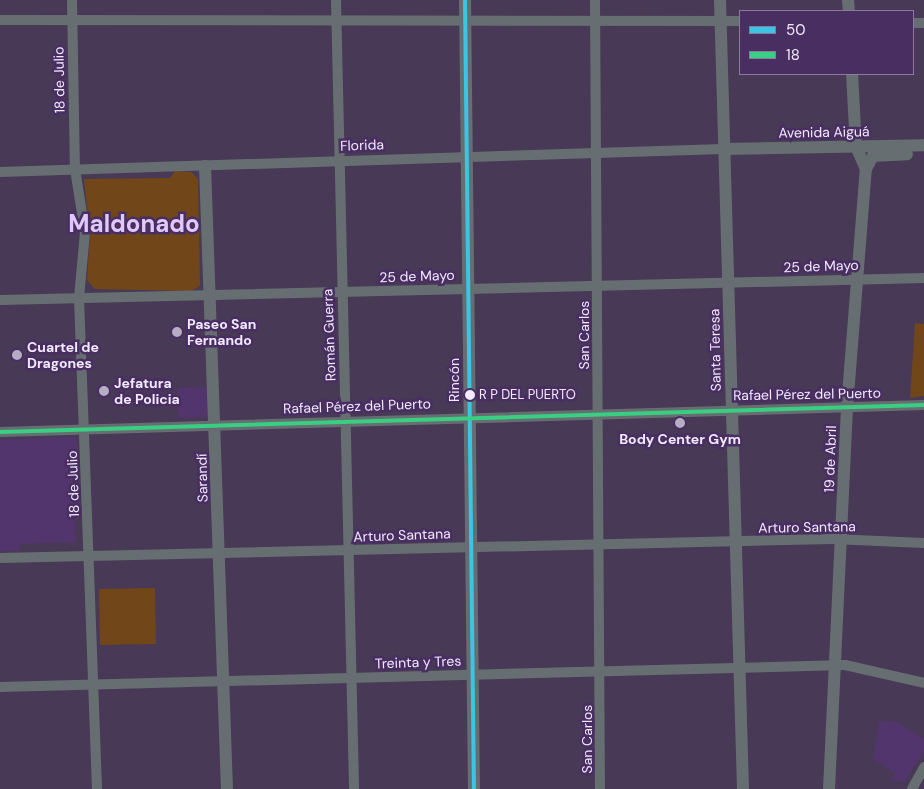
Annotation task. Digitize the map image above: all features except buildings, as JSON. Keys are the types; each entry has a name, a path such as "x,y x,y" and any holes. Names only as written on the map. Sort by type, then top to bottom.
{"street":[{"name":"18 de Julio","path":"72,0 75,169 85,232 79,298 98,789"},
{"name":"Román Guerra","path":"336,0 347,550 354,789"},
{"name":"Rincón","path":"465,0 471,675 474,789"},
{"name":"San Carlos","path":"595,0 594,152 600,544 600,789"},
{"name":"Santa Teresa","path":"720,0 741,668 743,789"},
{"path":"0,20 739,21"},
{"name":"19 de Abril","path":"830,789 843,539 846,408 859,278 866,170 856,147 852,75"},
{"name":"Avenida Aiguá","path":"724,149 856,147 920,150"},
{"name":"Florida","path":"0,172 466,155 724,149"},
{"name":"Avenida Aiguá","path":"866,170 873,156 920,150"},
{"name":"Sarandí","path":"205,166 228,789"},
{"name":"25 de Mayo","path":"0,300 211,293 342,292 597,284 924,278"},
{"name":"Rafael Pérez del Puerto","path":"0,432 85,427 924,405"},
{"name":"Arturo Santana","path":"0,558 843,539 924,543"},
{"name":"Treinta y Tres","path":"0,687 835,666 924,683"},
{"path":"912,789 924,767"}],"shaded area":[{"path":"175,171 191,172 198,179 200,286 191,291 95,289 87,280 90,234 84,179 170,178"},
{"path":"915,323 924,324 924,396 910,398"},
{"path":"208,387 209,417 178,418 177,388"},
{"path":"77,437 80,517 75,517 76,542 20,544 20,551 0,551 0,440"},
{"path":"155,588 156,644 100,645 99,589"},
{"path":"895,721 924,739 924,751 904,782 890,780 895,773 873,759 879,722"}],"transit line":[{"name":"50","path":"465,0 474,789"},
{"name":"18","path":"0,432 924,405"}],"place":[{"name":"Paseo San Fernando","path":"177,332"},
{"name":"Cuartel de Dragones","path":"17,355"},
{"name":"Jefatura de Policia","path":"104,391"},
{"name":"R P DEL PUERTO","path":"470,395"},
{"name":"Body Center Gym","path":"680,423"}],"district":[{"name":"Maldonado","path":"134,224"}]}
